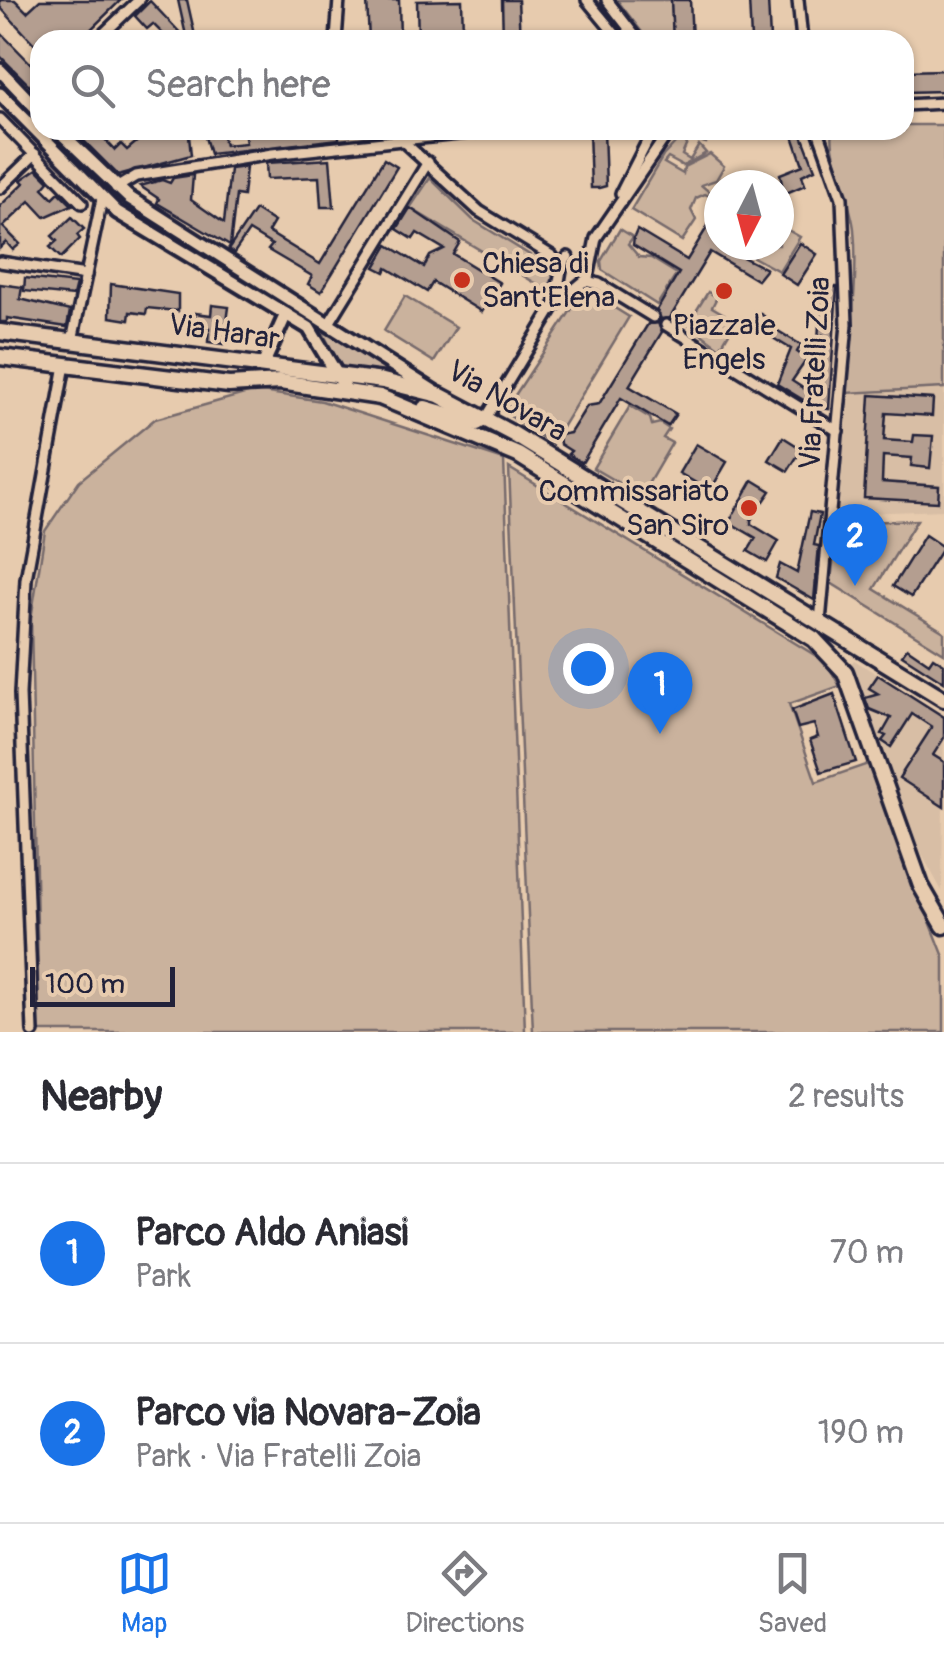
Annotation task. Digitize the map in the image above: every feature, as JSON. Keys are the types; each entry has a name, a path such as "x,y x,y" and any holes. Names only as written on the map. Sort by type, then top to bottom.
{"main road":[{"name":"Via Harar","path":"0,332 338,374 439,395"},
{"name":"Via Harar","path":"0,357 229,385 280,382 347,392"},
{"name":"Via Novara","path":"347,392 380,397 496,444 814,639 846,672"},
{"name":"Via Novara","path":"439,395 486,418 944,699"},
{"path":"380,397 477,423 486,418 496,444"},
{"path":"868,652 854,654 846,672 906,846 939,920"}],"street":[{"path":"108,30 139,0"},
{"path":"337,30 339,0"},
{"path":"587,0 612,30"},
{"path":"606,0 630,30"},
{"path":"798,0 801,30"},
{"path":"0,70 30,98"},
{"path":"0,94 30,125"},
{"path":"914,104 944,103"},
{"path":"0,119 82,203"},
{"path":"45,140 102,200 312,331 347,392"},
{"name":"Via Novara","path":"68,140 116,188 439,395"},
{"path":"116,188 136,176 253,157 427,140"},
{"path":"486,418 554,306 582,283 596,238 647,140"},
{"path":"613,209 663,140"},
{"name":"Via Fratelli Zoia","path":"820,622 847,324 846,223 842,198 822,140"},
{"path":"406,143 479,211 552,256 567,282 599,284 653,317"},
{"path":"0,188 35,154"},
{"path":"312,331 328,325 428,162"},
{"path":"65,186 86,182"},
{"path":"72,341 102,200"},
{"path":"554,306 561,271 572,256 596,238"},
{"path":"552,256 572,256 589,264"},
{"path":"0,262 86,275"},
{"path":"262,366 286,314"},
{"path":"666,325 838,431"},
{"path":"32,1032 20,694 26,579 65,365"},
{"path":"939,920 944,937"}],"shaded area":[{"path":"617,0 671,0 672,30 640,30"},
{"path":"914,125 944,125 944,388 846,393 855,249 852,218 832,140 914,140"},
{"path":"678,140 689,140 682,155 690,160 699,145 706,153 683,166 668,158 664,163 683,174 684,167 710,154 724,166 722,170 704,170 704,194 696,198 691,210 696,220 682,241 631,210 663,156"},
{"path":"430,178 473,220 551,268 553,278 547,290 410,208"},
{"path":"620,229 633,237 628,244 639,257 651,258 677,274 657,305 602,270 601,261"},
{"path":"759,260 786,260 779,271"},
{"path":"708,292 717,297 712,307 736,321 720,348 688,324"},
{"path":"592,294 629,317 552,444 504,412 581,295"},
{"path":"405,296 456,327 434,362 384,331"},
{"path":"322,331 379,363 386,373 342,369"},
{"path":"944,388 944,510 838,514 846,393"},
{"path":"255,391 322,401 504,460 525,1032 39,1032 31,619 45,531 79,481 155,419"},
{"path":"630,406 650,418 652,425 660,423 669,429 663,438 672,443 641,496 593,468"},
{"path":"509,468 826,662 840,686 789,704 816,782 868,764 944,957 944,1032 533,1032"},
{"path":"917,520 874,589 944,632 944,653 831,583 837,523"},
{"path":"854,660 944,716 942,891 916,844 865,710 850,665"}],"building":[{"path":"0,0 15,0 27,12 40,0 121,0 90,30 30,30 30,39 0,7"},
{"path":"178,0 187,0 194,30 185,30"},
{"path":"367,0 399,0 400,30 368,30"},
{"path":"462,0 463,30 418,30 417,1"},
{"path":"502,0 518,0 520,30 503,30"},
{"path":"671,0 690,0 692,30 672,30"},
{"path":"749,0 768,0 770,30 750,30"},
{"path":"150,1 178,30 159,30 153,24 147,29 135,16"},
{"path":"0,32 30,63 30,86 0,56"},
{"path":"944,70 944,91 914,92 914,71"},
{"path":"83,140 106,140 115,150 121,144 127,150 139,140 189,140 191,155 118,175"},
{"path":"206,140 224,140 225,145 246,143 246,140 330,140 210,154"},
{"path":"589,140 604,140 606,186 591,188"},
{"path":"794,140 804,140 815,169 802,175 805,185 794,190 794,170 790,170 803,165"},
{"path":"330,159 334,207 321,207 319,177 267,179 266,163"},
{"path":"384,159 397,167 321,292 308,284 312,276 268,250 272,245 249,231 234,253 228,250 255,210 274,222 268,232 320,264"},
{"path":"246,167 243,196 236,195 230,246 157,203 159,199 140,186 162,180 170,183 173,178 193,175 191,200 224,223 230,169"},
{"path":"37,169 49,181 43,188 53,198 59,192 72,205 45,217 30,201 3,227 20,244 13,250 6,242 0,248 0,206 24,183 21,180"},
{"path":"410,208 460,242 453,254 500,283 482,312 433,282 427,292 387,268 385,272 375,267 388,245 424,267 430,256 444,249 417,233 413,239 397,229"},
{"path":"72,217 84,229 77,235 80,239 61,258 50,247 57,241 52,236"},
{"path":"637,230 687,260 704,232 705,260 670,318 661,319 657,310 679,273 633,245"},
{"path":"800,243 817,254 797,285 780,274 789,260 794,260"},
{"path":"723,260 748,260 766,269 757,280"},
{"path":"25,278 76,284 73,296 24,291"},
{"path":"0,284 22,287 20,299 70,311 67,327 7,318 7,322 0,322"},
{"path":"111,284 178,294 178,311 147,308 146,314 130,312 129,320 110,317"},
{"path":"821,287 837,287 829,409 815,407 777,384 791,349 750,324 757,312 767,318 765,323 801,345 797,352 807,359 792,381 812,394 823,334 818,342"},
{"path":"212,305 229,307 224,344 208,342 209,328 194,327 195,313 211,315"},
{"path":"658,323 662,332 629,386 676,414 668,426 621,398 582,463 568,454 571,451 560,444 559,435 570,433 587,406 599,404 648,324"},
{"path":"870,395 933,399 932,416 886,413 884,440 913,442 914,435 933,436 930,468 911,466 912,458 883,456 882,482 939,486 938,502 864,498"},
{"path":"783,437 802,449 788,471 769,460"},
{"path":"696,444 727,462 710,491 679,473"},
{"path":"753,480 771,491 751,520 751,524 779,541 767,562 748,551 756,538 729,522"},
{"path":"810,512 820,514 814,545 819,546 814,600 776,578 780,564 797,573"},
{"path":"925,535 943,547 911,597 893,586"},
{"path":"907,648 929,663 933,657 944,664 944,682 902,655"},
{"path":"878,675 944,717 944,738 933,755 944,762 944,807 899,778 932,727 912,714 891,747 882,741 891,718 869,709 865,698 879,694 869,688"},
{"path":"834,694 856,762 821,772 810,740 818,737 814,724 798,728 792,710"}],"place":[{"name":"Chiesa di Sant'Elena","path":"462,280"},
{"name":"Piazzale Engels","path":"724,291"},
{"name":"Commissariato San Siro","path":"749,508"},
{"name":"Parco via Novara-Zoia","path":"855,586"},
{"name":"Parco Aldo Aniasi","path":"660,734"}]}
